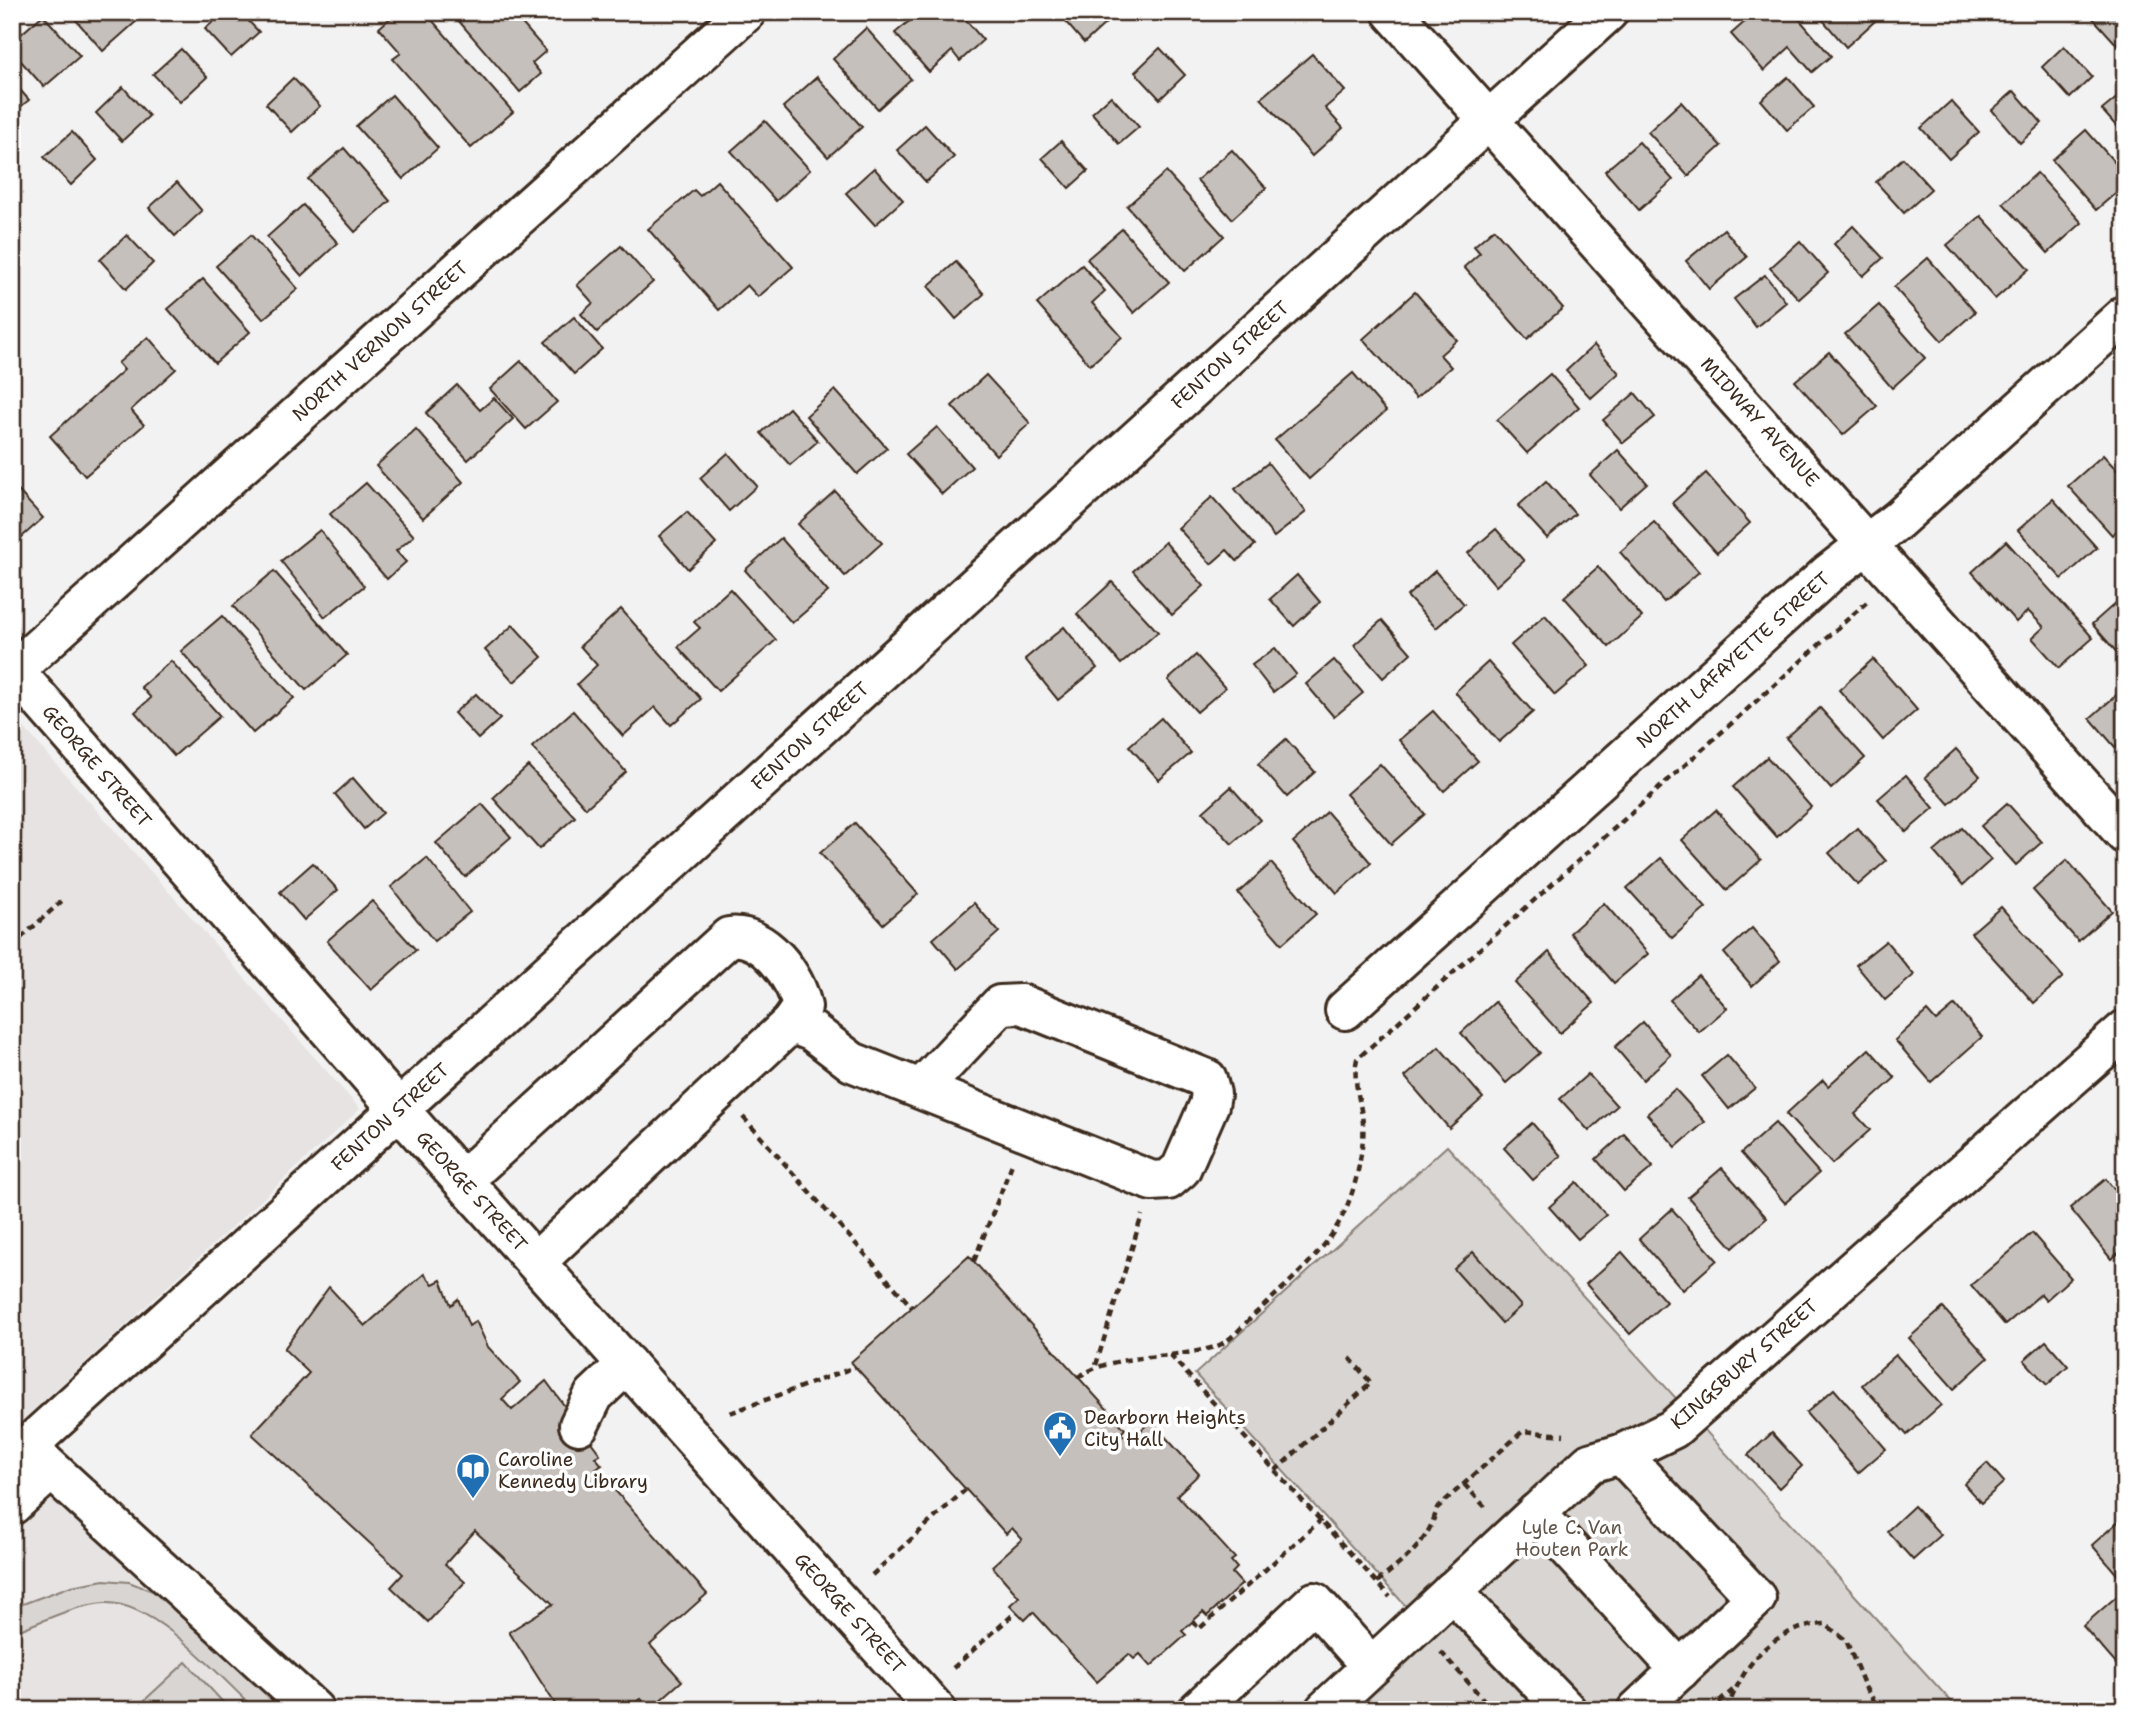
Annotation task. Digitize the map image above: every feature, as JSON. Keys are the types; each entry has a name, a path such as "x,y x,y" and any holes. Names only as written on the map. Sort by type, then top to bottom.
{"street":[{"name":"NORTH VERNON STREET","path":"13,670 746,12"},
{"name":"MIDWAY AVENUE","path":"1392,12 1837,509 1865,544 1897,575 2125,834"},
{"name":"FENTON STREET","path":"12,1505 30,1459 399,1109 1608,12"},
{"name":"NORTH LAFAYETTE STREET","path":"1345,1010 2125,315"},
{"name":"GEORGE STREET","path":"13,670 399,1109 936,1710"},
{"path":"463,1180 729,937 740,935 760,943 799,990 802,1007 791,1023 536,1262"},
{"path":"791,1023 813,1032 852,1062 920,1089 1025,1130 1152,1181 1168,1180 1181,1169 1209,1105 1211,1094 1207,1079 1021,1004 1000,1005 920,1089"},
{"name":"KINGSBURY STREET","path":"1325,1710 1590,1463 1621,1454 1673,1429 2125,1030"},
{"path":"579,1425 594,1395 627,1364"},
{"path":"1621,1454 1756,1598 1637,1710"},
{"path":"30,1459 314,1710"},
{"path":"1536,1513 1680,1670"},
{"path":"1452,1591 1566,1710"},
{"path":"1198,1710 1314,1602 1371,1666"}],"path":[{"path":"1078,1377 1096,1365 1219,1346 1319,1254 1348,1207 1363,1136 1354,1073 1357,1059 1897,575"},
{"path":"12,946 64,900"},
{"path":"719,1090 912,1307"},
{"path":"974,1261 1025,1130"},
{"path":"1096,1365 1152,1181"},
{"path":"1169,1354 1493,1710"},
{"path":"1275,1471 1371,1383 1349,1357"},
{"path":"730,1413 855,1367"},
{"path":"1377,1582 1413,1553 1433,1526 1437,1508 1523,1431 1565,1435 1576,1433"},
{"path":"872,1575 965,1490"},
{"path":"1193,1622 1199,1629 1321,1520"},
{"path":"953,1668 1016,1612"},
{"path":"1727,1710 1748,1664 1779,1638 1803,1625 1825,1624 1846,1640 1865,1687 1880,1710"},
{"path":"1710,1710 1735,1688"}],"shaded area":[{"path":"12,714 360,1109 12,1430"},
{"path":"76,1475 337,1710 12,1710 12,1534"}],"green space":[{"name":"Lyle C. Van Houten Park","path":"1447,1146 1959,1710 1353,1710 1433,1636 1195,1374"},
{"path":"104,1580 129,1582 160,1594 291,1710 256,1710 186,1643 145,1614 124,1606 93,1604 12,1633 12,1608 71,1586"},
{"path":"186,1662 230,1710 134,1710"}],"building":[{"path":"69,12 131,12 138,20 103,51"},
{"path":"224,12 240,12 259,32 231,57 205,29"},
{"path":"397,12 425,12 513,112 471,148 393,59 401,53 379,28"},
{"path":"451,12 512,12 546,51 532,63 541,74 520,92"},
{"path":"920,12 970,12 964,18 983,40 960,61 952,51 929,72 895,33"},
{"path":"1057,12 1096,12 1106,23 1084,43"},
{"path":"1756,12 1793,12 1831,56 1812,72 1790,47 1764,71 1731,34"},
{"path":"1816,12 1885,12 1846,47"},
{"path":"2095,12 2125,12 2125,42 2119,47 2091,16"},
{"path":"43,15 80,56 44,87 12,51 12,42"},
{"path":"866,28 911,79 878,109 833,59"},
{"path":"2064,46 2092,77 2070,98 2042,67"},
{"path":"1160,48 1185,75 1160,99 1135,72"},
{"path":"181,49 207,77 180,102 153,74"},
{"path":"1312,54 1345,91 1325,108 1343,128 1312,156 1261,98"},
{"path":"817,77 862,127 828,157 783,107"},
{"path":"1788,77 1814,107 1787,130 1761,100"},
{"path":"293,78 320,106 292,132 266,104"},
{"path":"12,81 29,100 12,114"},
{"path":"123,87 149,116 122,141 96,113"},
{"path":"2014,91 2042,123 2020,143 1992,110"},
{"path":"2125,91 2125,136 2102,110"},
{"path":"392,95 438,148 403,179 356,126"},
{"path":"1111,96 1139,127 1119,144 1092,113"},
{"path":"1951,101 1979,132 1949,159 1921,128"},
{"path":"1681,102 1721,146 1688,176 1648,132"},
{"path":"765,121 810,170 776,201 731,151"},
{"path":"925,125 954,157 926,182 897,150"},
{"path":"2086,130 2125,174 2125,185 2096,210 2052,160"},
{"path":"72,132 97,160 71,185 44,157"},
{"path":"1061,141 1088,171 1069,188 1042,158"},
{"path":"1639,142 1673,180 1639,210 1605,171"},
{"path":"344,148 390,201 355,232 308,179"},
{"path":"1232,150 1266,188 1232,219 1197,180"},
{"path":"1903,158 1931,189 1904,213 1876,182"},
{"path":"874,168 903,200 875,225 846,193"},
{"path":"1166,172 1224,236 1185,271 1127,206"},
{"path":"2037,173 2082,223 2048,253 2003,203"},
{"path":"717,181 793,267 758,297 747,285 719,310 648,229 694,190 700,196"},
{"path":"177,182 202,211 175,236 149,208"},
{"path":"303,205 338,243 302,276 267,237"},
{"path":"1981,216 2029,269 1995,299 1947,245"},
{"path":"1853,226 1883,258 1863,276 1834,244"},
{"path":"1122,229 1169,282 1134,313 1087,259"},
{"path":"1494,229 1563,308 1527,339 1464,267 1480,253 1474,246"},
{"path":"1724,229 1747,257 1709,289 1686,261"},
{"path":"127,235 153,263 126,289 100,260"},
{"path":"251,235 298,289 263,319 216,266"},
{"path":"1800,241 1828,273 1799,299 1770,268"},
{"path":"621,246 653,282 597,332 581,314 593,303 577,285"},
{"path":"1928,258 1975,312 1942,341 1894,287"},
{"path":"956,262 984,294 956,319 928,286"},
{"path":"1082,265 1105,291 1092,303 1122,337 1090,365 1037,304"},
{"path":"1765,275 1786,302 1756,327 1734,299"},
{"path":"203,279 250,332 215,363 168,309"},
{"path":"1415,292 1457,340 1440,355 1451,367 1416,398 1363,339"},
{"path":"1879,305 1925,358 1892,388 1845,334"},
{"path":"574,317 602,349 574,374 545,342"},
{"path":"148,337 176,369 131,410 144,425 85,476 50,436 124,370 118,363"},
{"path":"1594,345 1619,373 1591,398 1566,371"},
{"path":"1829,352 1877,406 1843,435 1795,381"},
{"path":"521,361 557,402 526,429 490,389"},
{"path":"1353,373 1386,411 1309,479 1275,440"},
{"path":"1550,374 1579,407 1527,453 1497,420"},
{"path":"986,375 1030,423 996,455 952,406"},
{"path":"457,385 480,410 494,398 513,419 468,460 426,413"},
{"path":"835,390 887,448 857,474 806,416"},
{"path":"1635,393 1655,417 1623,443 1603,420"},
{"path":"789,408 818,441 790,465 761,433"},
{"path":"937,427 972,467 942,494 906,454"},
{"path":"416,429 463,482 423,518 376,466"},
{"path":"1618,450 1647,483 1619,508 1590,475"},
{"path":"728,453 757,486 729,511 700,478"},
{"path":"2103,455 2125,479 2125,523 2112,535 2068,486"},
{"path":"1268,463 1306,512 1274,537 1235,489"},
{"path":"1706,473 1750,523 1717,553 1672,503"},
{"path":"1546,481 1575,514 1547,538 1518,506"},
{"path":"366,483 414,536 396,551 406,562 387,579 330,514"},
{"path":"12,484 43,518 12,546"},
{"path":"835,491 882,543 845,576 798,524"},
{"path":"1212,497 1255,545 1237,561 1227,550 1211,564 1178,528"},
{"path":"2053,499 2097,548 2062,579 2018,530"},
{"path":"687,512 716,544 688,569 659,536"},
{"path":"1654,522 1699,572 1664,602 1620,552"},
{"path":"1496,529 1524,561 1496,586 1468,553"},
{"path":"320,530 364,586 325,617 281,561"},
{"path":"781,538 828,592 792,623 745,570"},
{"path":"2006,541 2093,638 2059,668 2032,638 2044,627 2028,611 2016,622 1972,572"},
{"path":"1165,542 1204,586 1172,615 1133,571"},
{"path":"1598,567 1642,617 1609,647 1564,597"},
{"path":"274,571 347,655 306,690 233,606"},
{"path":"1435,571 1464,604 1436,628 1407,596"},
{"path":"1297,575 1320,602 1294,626 1270,599"},
{"path":"1112,582 1158,632 1121,664 1077,614"},
{"path":"730,589 776,640 718,691 678,647 700,628 694,622"},
{"path":"2119,600 2125,606 2125,652 2120,656 2092,624"},
{"path":"621,609 701,699 671,725 655,707 623,736 577,684 597,665 580,646"},
{"path":"1545,615 1589,666 1555,695 1511,645"},
{"path":"222,616 294,698 253,733 181,651"},
{"path":"1382,620 1411,653 1383,678 1354,645"},
{"path":"513,625 542,657 514,682 485,650"},
{"path":"1064,627 1097,668 1058,700 1025,659"},
{"path":"1275,648 1296,674 1273,692 1252,665"},
{"path":"1196,655 1225,688 1197,712 1168,680"},
{"path":"1873,659 1917,710 1883,740 1839,690"},
{"path":"1334,660 1363,693 1334,717 1306,684"},
{"path":"171,661 220,716 174,756 135,712 151,698 141,687"},
{"path":"1488,662 1533,712 1499,742 1455,692"},
{"path":"2121,691 2125,696 2125,739 2115,747 2090,718"},
{"path":"476,694 500,719 478,739 454,713"},
{"path":"1820,708 1865,758 1831,789 1786,738"},
{"path":"573,711 626,772 586,808 532,747"},
{"path":"1433,711 1478,761 1444,791 1399,740"},
{"path":"1161,718 1191,753 1159,780 1129,746"},
{"path":"1286,739 1315,772 1287,797 1258,764"},
{"path":"1956,749 1980,776 1949,804 1925,777"},
{"path":"1767,757 1811,807 1777,837 1733,787"},
{"path":"1380,764 1425,814 1391,844 1346,794"},
{"path":"528,766 575,817 539,849 493,798"},
{"path":"1906,775 1934,808 1906,832 1878,799"},
{"path":"353,778 383,813 364,829 335,794"},
{"path":"1231,787 1260,820 1232,844 1203,812"},
{"path":"2007,803 2042,842 2016,865 1981,826"},
{"path":"482,804 511,837 465,877 436,843"},
{"path":"1716,810 1761,860 1727,890 1682,840"},
{"path":"1327,812 1371,863 1337,893 1293,842"},
{"path":"855,823 918,894 883,924 820,853"},
{"path":"1857,828 1886,861 1858,885 1829,853"},
{"path":"1962,828 1991,860 1963,885 1934,852"},
{"path":"427,858 470,912 434,941 391,887"},
{"path":"1661,858 1706,908 1672,938 1627,888"},
{"path":"2067,860 2112,911 2078,941 2033,890"},
{"path":"313,863 338,890 304,920 280,892"},
{"path":"1271,863 1316,914 1282,944 1238,893"},
{"path":"372,901 416,950 371,990 327,941"},
{"path":"974,903 999,932 958,969 933,939"},
{"path":"1604,903 1648,954 1614,983 1570,933"},
{"path":"2001,907 2063,977 2034,1003 1971,933"},
{"path":"1752,928 1780,961 1752,986 1724,953"},
{"path":"1886,941 1914,975 1885,1000 1856,965"},
{"path":"1549,952 1594,1003 1560,1033 1515,983"},
{"path":"1698,975 1727,1008 1699,1032 1670,1000"},
{"path":"1495,1002 1540,1053 1506,1083 1461,1033"},
{"path":"1955,1005 1982,1037 1931,1082 1895,1040 1927,1011 1936,1021"},
{"path":"1643,1022 1671,1055 1643,1080 1615,1047"},
{"path":"1439,1047 1483,1098 1449,1128 1405,1077"},
{"path":"1869,1049 1895,1078 1855,1114 1870,1130 1832,1164 1786,1114 1823,1080 1828,1086"},
{"path":"1727,1055 1755,1088 1729,1109 1702,1076"},
{"path":"1588,1074 1617,1106 1589,1131 1560,1099"},
{"path":"1675,1089 1705,1122 1676,1147 1647,1114"},
{"path":"1532,1123 1561,1156 1533,1180 1504,1148"},
{"path":"1775,1123 1819,1173 1785,1203 1741,1153"},
{"path":"1624,1134 1653,1167 1624,1191 1596,1159"},
{"path":"1722,1168 1767,1218 1733,1248 1688,1197"},
{"path":"2106,1179 2114,1189 2125,1180 2125,1248 2111,1259 2070,1208"},
{"path":"1577,1182 1606,1215 1578,1239 1549,1207"},
{"path":"1672,1209 1717,1260 1683,1290 1639,1239"},
{"path":"2032,1233 2071,1278 2046,1300 2041,1294 2005,1325 1971,1285"},
{"path":"1473,1252 1521,1306 1502,1323 1454,1269"},
{"path":"1622,1252 1666,1302 1630,1334 1586,1284"},
{"name":"Dearborn Heights City Hall","path":"969,1256 1125,1429 1121,1433 1129,1441 1151,1421 1199,1474 1177,1495 1235,1558 1231,1561 1237,1568 1232,1573 1242,1584 1207,1616 1203,1612 1182,1631 1186,1635 1151,1666 1140,1654 1134,1659 1129,1654 1097,1682 1033,1612 1025,1620 1010,1605 1019,1597 992,1566 1022,1539 1012,1528 1006,1534 851,1362"},
{"name":"Caroline Kennedy Library","path":"424,1274 433,1284 441,1280 451,1305 458,1299 469,1326 476,1321 488,1347 520,1382 502,1399 512,1410 546,1381 600,1454 595,1457 602,1465 596,1469 707,1594 650,1645 682,1681 649,1710 641,1699 625,1710 559,1710 509,1632 553,1604 475,1531 445,1564 465,1582 428,1622 391,1587 403,1574 252,1434 309,1373 284,1349 329,1287 365,1326"},
{"path":"1943,1308 1988,1358 1954,1389 1909,1338"},
{"path":"2046,1341 2068,1366 2047,1385 2024,1360"},
{"path":"1896,1355 1941,1405 1907,1435 1862,1385"},
{"path":"1834,1389 1886,1449 1858,1473 1806,1413"},
{"path":"1772,1433 1802,1466 1779,1488 1748,1455"},
{"path":"1987,1463 2004,1482 1981,1503 1964,1484"},
{"path":"1914,1506 1941,1535 1913,1560 1887,1531"},
{"path":"2120,1520 2125,1525 2125,1573 2120,1578 2092,1545"},
{"path":"2125,1589 2125,1671 2123,1672 2083,1626"}],"place":[{"name":"Dearborn Heights City Hall","path":"1060,1458"},
{"name":"Caroline Kennedy Library","path":"473,1500"}]}
